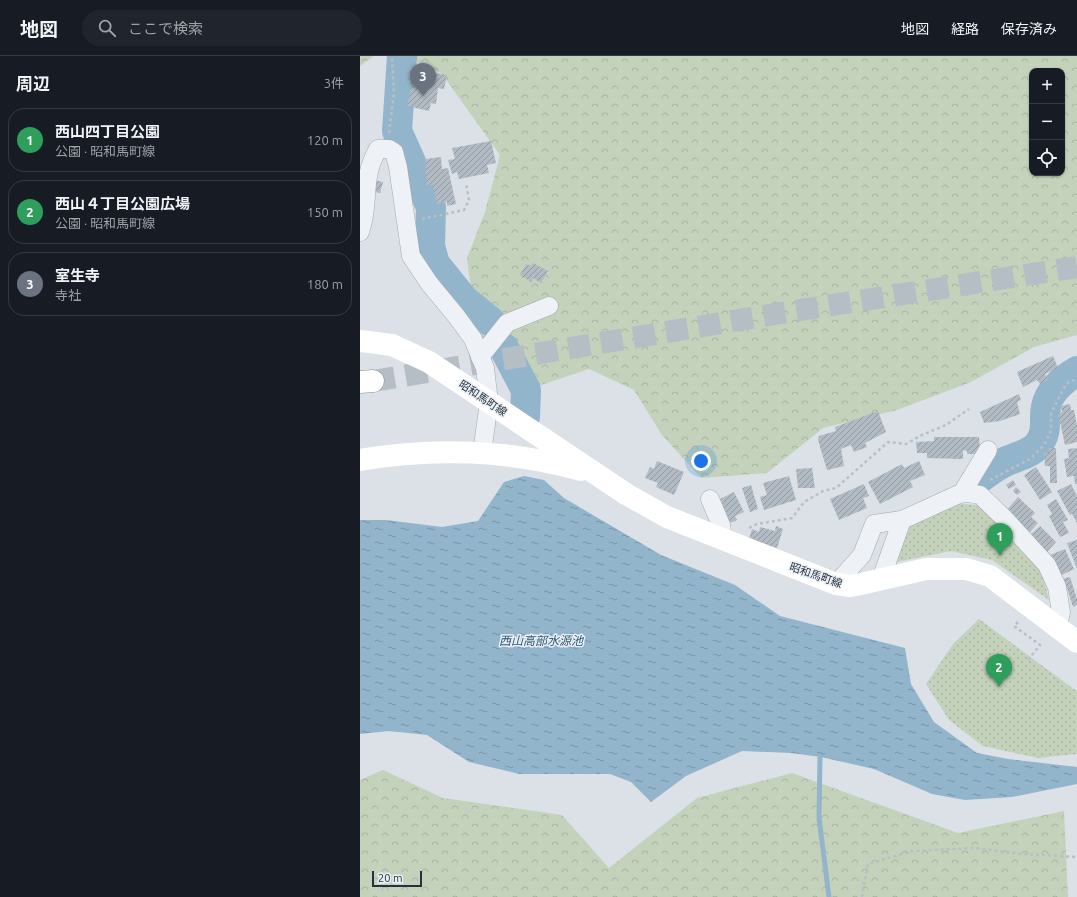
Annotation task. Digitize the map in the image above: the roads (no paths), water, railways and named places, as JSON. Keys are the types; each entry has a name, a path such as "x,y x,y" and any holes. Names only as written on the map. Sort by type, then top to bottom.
{"main road":[{"name":"昭和馬町線","path":"360,341 392,345 413,353 626,494 667,517 836,584 850,586 926,569 966,569 990,576 1058,626 1077,642"},
{"name":"昭和馬町線","path":"360,460 396,454 482,453 559,464 598,475"}],"street":[{"path":"360,232 363,222 365,173 368,163 378,149 386,148 394,152 411,256 429,283 457,316 473,339 485,368 489,402 482,453"},
{"path":"480,357 507,323 549,306"},
{"path":"962,494 988,450"},
{"path":"836,584 862,555 874,524 902,520 962,494 968,493 980,495 1004,518 1047,566 1057,587 1061,612 1058,626"},
{"path":"710,499 722,524 727,541"},
{"path":"881,579 902,520"}],"water":[{"name":"西山高部水源池","path":"524,476 544,480 564,498 661,555 735,585 780,616 905,648 911,684 934,722 977,753 1008,759 1077,767 1077,784 1012,797 965,800 932,794 874,769 821,757 791,753 742,751 686,776 651,802 631,782 610,774 519,774 469,762 427,735 389,731 360,734 360,520 386,520 442,527 478,521 504,482"}],"waterway":[{"path":"402,56 397,131 431,207 430,246 435,264 464,300 490,321"},
{"path":"504,348 526,390 525,417"},
{"path":"975,482 999,465 1026,454 1038,445 1045,430 1045,412 1050,395 1062,381 1077,371"},
{"path":"820,757 819,818 829,897"}],"tunnel":[{"path":"373,381 775,314 1077,267"}],"place":[{"name":"室生寺","path":"423,96"},
{"name":"西山四丁目公園","path":"1000,556"},
{"name":"西山４丁目公園広場","path":"999,687"}]}
